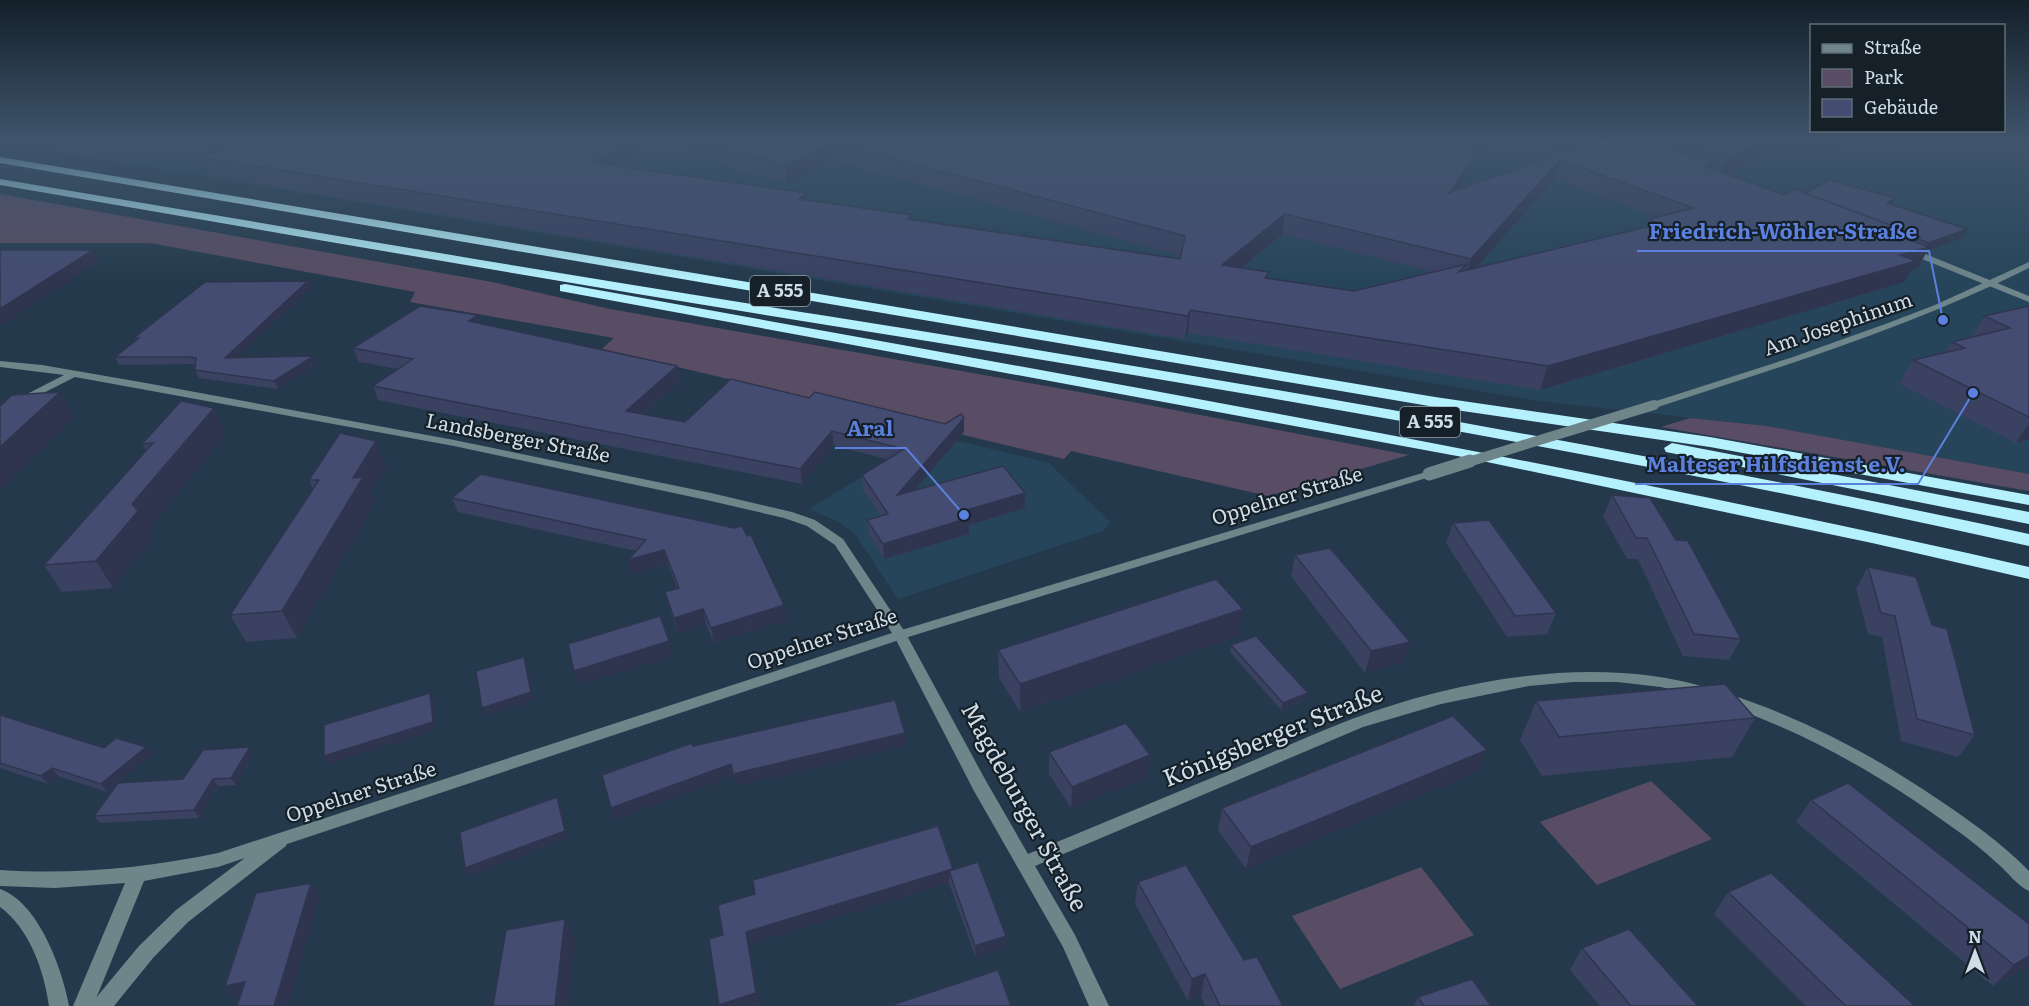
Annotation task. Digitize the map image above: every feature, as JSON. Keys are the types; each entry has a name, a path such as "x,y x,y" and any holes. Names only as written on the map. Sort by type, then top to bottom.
{"highway":[{"name":"A 555","path":"29,187 1015,350 1635,459 1848,500 2029,540"},
{"name":"A 555","path":"160,187 1435,402 2029,518"},
{"path":"175,212 198,222 1468,453 1872,537 2029,573"},
{"path":"829,321 860,330 1100,372 1534,458 2029,564"},
{"path":"1435,402 1710,442 1919,478 2029,500"}],"street":[{"path":"1904,248 2029,299"},
{"name":"Am Josephinum","path":"1654,405 1920,314 1993,284 2029,265"},
{"name":"Landsberger Straße","path":"0,364 73,374 443,441 788,514 812,523 839,542 900,635"},
{"path":"0,412 73,374"},
{"name":"Oppelner Straße","path":"0,878 56,880 138,874 218,860 900,635 1654,405"},
{"name":"Magdeburger Straße","path":"900,635 980,786 1070,941 1099,1006"},
{"name":"Königsberger Straße","path":"1025,863 1347,727 1396,710 1502,686 1593,677 1635,679 1684,686 1778,717 1818,734 1879,767 1942,810 2004,856 2029,883"},
{"path":"102,1006 146,952 182,916 280,841"},
{"path":"83,1006 138,874"},
{"path":"0,897 14,905 39,946 57,985 59,1006"}],"shaded area":[{"path":"267,187 2029,187 2029,474 1767,426 1539,401"},
{"path":"916,431 1049,463 1110,522 1103,531 898,599 855,534 839,522 809,509 890,460"}],"green space":[{"path":"0,194 492,282 610,309 1080,392 1409,455 1268,496 1071,451 1064,459 602,349 614,338 410,302 415,292 150,243 0,243"},
{"path":"1690,418 1767,426 2029,474 2029,491 1661,427"},
{"path":"1651,781 1712,839 1597,885 1540,822"},
{"path":"1421,867 1474,935 1340,989 1292,916"}],"building":[{"path":"386,187 764,187 806,193 799,199 912,215 908,219 1180,259 1185,236 1001,187 1453,187 1449,193 1466,187 1536,187 1471,259 1285,214 1222,265 1269,272 1265,278 1354,291 1467,264 1459,272 1659,224 1649,219 1694,208 1635,187 1762,187 1784,195 1795,189 1920,236 1910,240 1929,247 1900,255 1916,261 1548,366 1190,310 1188,316"},
{"path":"1817,187 1855,187 1895,198 1887,203 1967,229 1928,243 1919,239 1920,236 1805,193"},
{"path":"0,250 93,250 0,309"},
{"path":"308,281 225,358 314,356 274,381 195,370 196,358 191,358 193,357 115,357 139,338 134,338 205,282"},
{"path":"420,306 477,315 469,321 677,366 626,411 685,422 731,379 809,398 815,392 945,424 961,414 964,418 897,495 1003,466 1025,493 963,511 969,518 883,544 867,520 888,514 862,475 904,449 832,431 800,469 373,386 413,359 353,348"},
{"path":"2029,306 2029,417 1913,360 1965,348 1952,342 2010,328 1984,316"},
{"path":"60,392 0,447 0,406 12,395"},
{"path":"181,401 214,408 132,504 138,511 96,561 44,565 153,443 142,444"},
{"path":"340,433 376,441 353,478 363,477 282,611 230,615 319,480 309,480"},
{"path":"481,474 734,528 742,526 747,536 751,535 784,605 711,628 703,609 674,618 665,592 679,588 664,550 628,560 646,540 452,498"},
{"path":"1612,495 1650,498 1676,540 1688,541 1741,639 1694,634 1647,538 1636,538"},
{"path":"1489,520 1556,613 1515,616 1453,523"},
{"path":"1330,548 1410,642 1371,651 1295,555"},
{"path":"1868,567 1916,577 1932,625 1947,629 1975,735 1917,719 1895,616 1881,613"},
{"path":"1216,579 1243,609 1020,684 998,650"},
{"path":"660,616 669,641 574,671 568,644"},
{"path":"1256,636 1308,693 1283,703 1231,645"},
{"path":"524,657 531,692 482,708 476,671"},
{"path":"1725,684 1755,718 1559,737 1536,701"},
{"path":"430,693 433,722 324,756 324,725"},
{"path":"895,700 905,733 733,774 731,764 611,808 602,775 692,743 693,746"},
{"path":"0,715 104,748 116,738 146,747 101,784 52,768 41,776 0,763"},
{"path":"1453,716 1487,750 1251,847 1222,808"},
{"path":"1126,723 1150,755 1072,787 1049,752"},
{"path":"250,747 231,778 213,779 194,810 94,816 118,783 183,779 203,750"},
{"path":"1848,783 2029,924 2029,956 2014,965 1811,800"},
{"path":"557,797 565,831 465,868 460,832"},
{"path":"938,826 953,869 746,932 756,993 719,1005 709,939 723,935 718,905 755,894 753,880"},
{"path":"978,862 1006,936 975,946 949,871"},
{"path":"1186,865 1244,960 1257,957 1283,1006 1220,1006 1205,974 1192,979 1138,882"},
{"path":"1771,873 1915,1006 1846,1006 1728,892"},
{"path":"311,883 274,1006 237,1006 245,982 225,986 256,893"},
{"path":"565,919 555,1006 493,1006 506,930"},
{"path":"1629,929 1698,1006 1631,1006 1582,948"},
{"path":"998,970 1011,1006 889,1006"},
{"path":"1472,979 1491,1006 1424,1006 1418,997"}],"place":[{"name":"Friedrich-Wöhler-Straße","path":"1943,320"},
{"name":"Malteser Hilfsdienst e.V.","path":"1973,393"},
{"name":"Aral","path":"964,515"}]}
